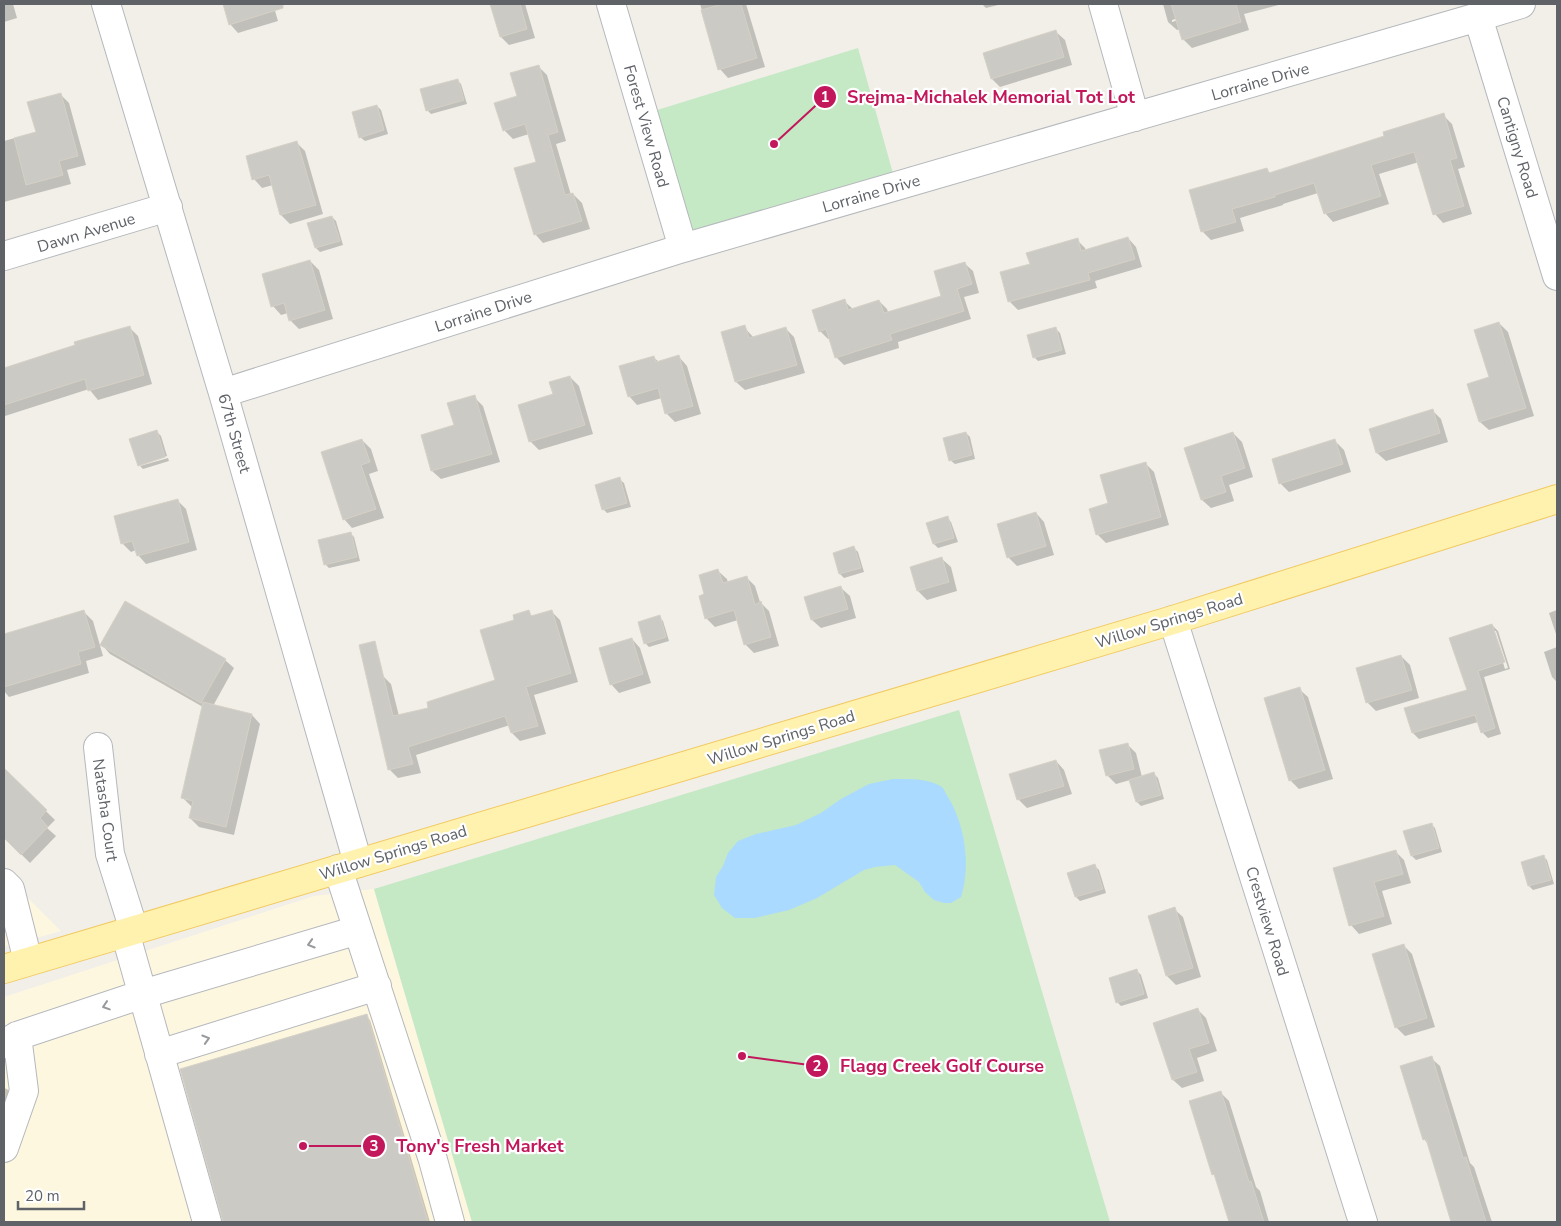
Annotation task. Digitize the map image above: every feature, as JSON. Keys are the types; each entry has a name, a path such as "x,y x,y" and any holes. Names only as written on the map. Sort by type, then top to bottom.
{"main road":[{"name":"Willow Springs Road","path":"16,965 1173,620 1557,499"}],"street":[{"name":"67th Street","path":"106,4 223,393 348,866 358,930 433,1160 450,1222"},
{"name":"Forest View Road","path":"611,4 683,248"},
{"path":"1103,4 1136,117"},
{"name":"Lorraine Drive","path":"223,393 683,248 1521,4"},
{"name":"Cantigny Road","path":"1478,18 1557,276"},
{"name":"Dawn Avenue","path":"4,256 168,207"},
{"name":"Crestview Road","path":"1173,620 1362,1222"},
{"name":"Natasha Court","path":"98,747 110,854 130,931 143,994 207,1222"},
{"path":"4,883 10,889 16,965"},
{"path":"4,1148 24,1091 10,1040 143,994 358,930"},
{"path":"160,1054 377,986"}],"shaded area":[{"path":"4,874 61,931 4,947"},
{"path":"374,889 472,1222 4,1222 4,997 314,896"}],"green space":[{"path":"858,48 894,177 696,231 690,228 654,111"},
{"path":"959,710 1110,1222 472,1222 374,889"}],"water":[{"path":"893,779 925,781 937,784 944,790 959,820 965,846 966,872 961,897 951,903 934,900 925,892 919,882 895,865 864,870 817,898 789,910 755,918 735,918 722,908 714,895 716,877 728,853 738,841 756,834 796,825 821,813 841,799 869,784"}],"building":[{"path":"223,4 283,4 283,8 229,25"},
{"path":"490,4 520,4 527,29 500,37"},
{"path":"723,4 741,4 757,58 718,70 701,10"},
{"path":"1171,4 1236,4 1241,22 1182,40"},
{"path":"1056,30 1064,57 991,79 983,53"},
{"path":"539,65 558,132 548,135 565,195 573,193 582,221 534,235 514,168 536,162 525,124 503,131 494,103 517,96 510,73"},
{"path":"458,79 464,100 426,111 420,89"},
{"path":"61,93 78,156 59,161 63,175 26,185 14,138 36,132 27,102"},
{"path":"377,105 384,130 359,138 352,112"},
{"path":"1444,113 1457,158 1450,160 1464,206 1433,215 1414,152 1371,165 1381,196 1324,214 1314,183 1275,195 1275,197 1232,209 1236,222 1201,232 1189,190 1267,168 1269,173 1384,136 1383,132"},
{"path":"297,141 316,205 280,215 269,175 252,180 246,156"},
{"path":"332,216 340,241 315,248 307,223"},
{"path":"1128,237 1135,259 1088,273 1090,280 1008,302 1000,272 1030,264 1026,253 1078,238 1081,251"},
{"path":"310,260 325,310 289,321 284,303 271,307 262,274"},
{"path":"965,262 972,284 957,289 964,311 890,334 892,340 835,358 826,329 819,332 812,310 845,299 848,310 879,300 884,313 941,296 934,271"},
{"path":"1499,322 1526,408 1479,422 1467,384 1489,377 1474,330"},
{"path":"745,325 749,338 786,327 797,365 735,382 721,332"},
{"path":"130,326 144,375 88,391 85,379 4,405 4,368 75,345 74,342"},
{"path":"1056,327 1062,350 1033,358 1027,335"},
{"path":"679,355 693,406 665,414 658,388 628,397 619,366 654,356 656,362"},
{"path":"570,376 585,425 529,442 518,405 553,394 549,382"},
{"path":"475,395 492,454 431,471 421,435 454,425 447,403"},
{"path":"1433,409 1440,433 1376,453 1369,429"},
{"path":"157,430 165,457 138,466 129,439"},
{"path":"966,432 972,455 949,461 943,438"},
{"path":"1233,432 1245,468 1221,476 1226,492 1201,500 1184,448"},
{"path":"362,439 370,462 361,465 376,509 343,520 321,452"},
{"path":"1335,439 1343,464 1279,484 1272,459"},
{"path":"1146,462 1161,517 1096,535 1089,509 1108,503 1100,475"},
{"path":"620,477 627,503 602,510 595,485"},
{"path":"178,499 189,542 137,556 132,541 121,544 114,516"},
{"path":"1036,512 1046,546 1007,558 997,524"},
{"path":"948,516 954,538 933,544 926,523"},
{"path":"351,532 357,557 324,565 318,540"},
{"path":"854,546 861,568 839,574 833,553"},
{"path":"942,557 949,582 917,591 910,567"},
{"path":"718,569 723,583 747,576 755,605 761,601 771,637 744,645 734,610 705,619 699,596 704,594 699,575"},
{"path":"841,586 848,609 811,620 804,597"},
{"path":"125,601 226,659 201,703 100,645"},
{"path":"84,610 95,647 78,652 81,664 4,687 4,634"},
{"path":"529,610 531,616 552,610 571,673 526,687 538,726 511,733 505,716 408,747 413,764 388,770 359,645 375,641 393,716 428,708 427,702 495,680 480,630 514,620 513,615"},
{"path":"660,615 666,637 644,644 638,622"},
{"path":"1492,624 1505,662 1478,671 1495,728 1481,733 1475,715 1412,733 1404,708 1467,690 1449,638"},
{"path":"632,638 643,674 610,685 599,648"},
{"path":"1401,655 1412,690 1366,703 1356,668"},
{"path":"1300,687 1325,770 1289,781 1264,698"},
{"path":"203,702 252,714 226,827 189,818 193,801 181,798"},
{"path":"1128,743 1134,769 1106,776 1099,750"},
{"path":"1056,760 1064,786 1017,800 1009,774"},
{"path":"4,768 47,810 40,818 48,827 21,855 4,838"},
{"path":"1154,772 1161,795 1136,802 1129,780"},
{"path":"1432,823 1439,848 1411,856 1403,831"},
{"path":"1396,850 1403,874 1374,882 1384,916 1349,926 1333,868"},
{"path":"1544,855 1551,880 1528,886 1521,862"},
{"path":"1095,864 1103,889 1075,897 1067,873"},
{"path":"1175,907 1193,968 1166,976 1148,916"},
{"path":"1404,944 1427,1018 1395,1028 1372,954"},
{"path":"1137,969 1144,994 1116,1003 1109,978"},
{"path":"1198,1008 1209,1043 1189,1049 1197,1072 1172,1080 1153,1023"},
{"path":"367,1014 428,1222 223,1222 180,1069"},
{"path":"1432,1056 1463,1158 1466,1157 1486,1222 1451,1222 1426,1139 1423,1140 1400,1066"},
{"path":"1221,1091 1249,1182 1251,1181 1264,1222 1229,1222 1214,1174 1212,1175 1189,1101"}],"place":[{"name":"Srejma-Michalek Memorial Tot Lot","path":"774,144"},
{"name":"Flagg Creek Golf Course","path":"742,1056"},
{"name":"Tony's Fresh Market","path":"303,1146"}]}
